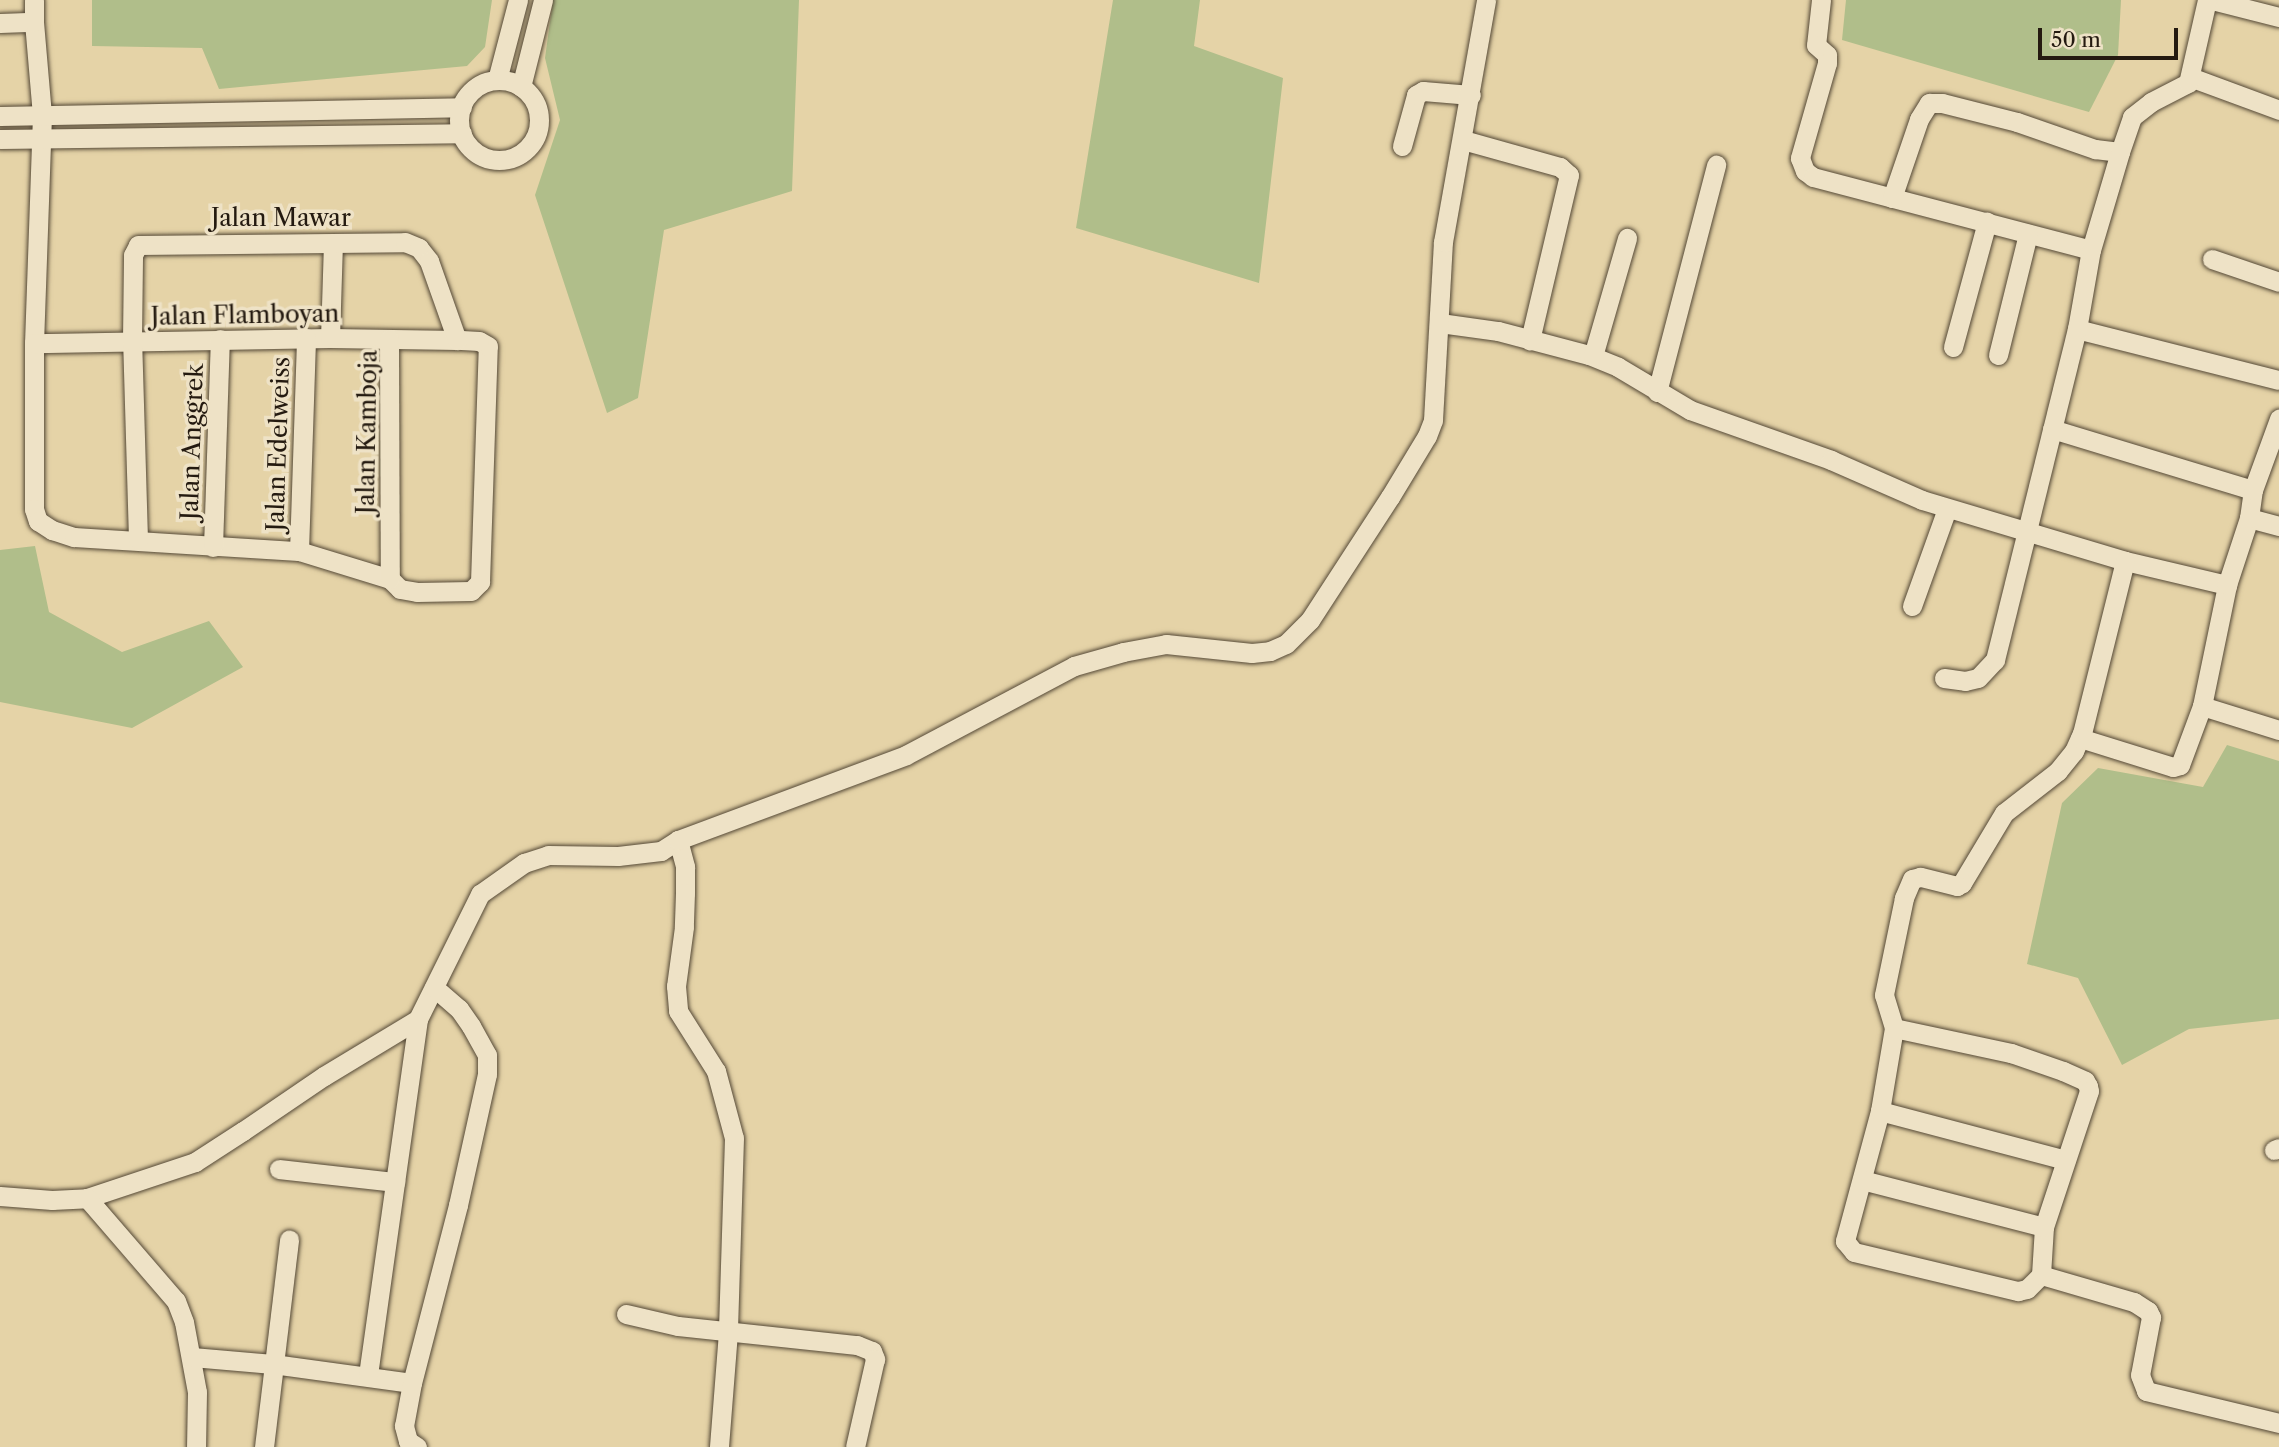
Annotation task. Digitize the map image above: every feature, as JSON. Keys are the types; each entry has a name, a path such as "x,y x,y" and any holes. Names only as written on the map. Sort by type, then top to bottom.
{"street":[{"path":"34,0 42,115 34,343 34,509 38,521 52,530 74,537 299,551 390,579"},
{"path":"497,80 519,0"},
{"path":"521,87 543,0"},
{"path":"368,1375 418,1019 481,894 524,863 548,856 618,856 661,851 678,840 906,755 1074,666 1123,652 1166,644 1252,653 1270,651 1286,644 1310,620 1427,436 1436,405 1443,242 1486,0"},
{"path":"1821,0 1815,44 1827,55 1827,63 1800,158 1801,166 1813,177 2091,250"},
{"path":"1944,678 1965,681 1978,678 1995,660 2077,330 2091,250 2132,117 2151,102 2181,89 2190,77 2209,0 2279,17"},
{"path":"0,23 34,22"},
{"path":"2190,77 2279,110"},
{"path":"497,80 521,87 529,93 538,112 537,133 525,150 507,159 486,157 470,146 462,133 462,107 473,90 497,80"},
{"path":"1402,146 1416,95 1423,91 1471,95"},
{"path":"1892,198 1919,119 1929,103 1942,103 2004,119 2095,149 2120,152"},
{"path":"0,116 462,107"},
{"path":"0,139 462,133"},
{"path":"1463,140 1560,167 1569,176 1530,340"},
{"path":"1657,392 1716,165"},
{"path":"1953,347 1987,222"},
{"path":"1998,355 2028,234"},
{"path":"1593,356 1627,238"},
{"name":"Jalan Mawar","path":"132,340 133,255 138,245 405,242 419,248 429,261 457,340"},
{"path":"331,338 333,243"},
{"path":"2212,259 2279,282"},
{"path":"1440,323 1530,340 1593,356 1618,367 1657,392 1733,428 1831,460 1947,509 2027,530 2125,561 2228,585"},
{"path":"2077,330 2279,380"},
{"name":"Jalan Edelweiss","path":"299,551 306,338"},
{"name":"Jalan Anggrek","path":"213,547 220,339"},
{"name":"Jalan Flamboyan","path":"138,539 132,340 389,339"},
{"name":"Jalan Kamboja","path":"389,339 457,340 480,341 488,346 480,582 471,591 417,592 400,589 390,579 389,339"},
{"path":"34,343 132,340"},
{"path":"2080,738 2177,767 2182,762 2202,706 2228,585 2249,518 2253,490 2279,419"},
{"path":"2052,429 2253,490"},
{"path":"1912,606 1947,509"},
{"path":"2249,518 2279,526"},
{"path":"1894,1028 2011,1053 2085,1082 2089,1091 2044,1227 2042,1275 2027,1289 2018,1291 1850,1250 1845,1241 1846,1232 1880,1111 1894,1028 1884,995 1904,898 1912,879 1920,877 1957,886 1962,883 2004,813 2058,771 2080,738 2125,561"},
{"path":"2202,706 2279,730"},
{"path":"678,840 685,867 684,927 676,986 678,1011 716,1071 734,1138 728,1332 719,1447"},
{"path":"417,1447 408,1441 404,1426 412,1383 458,1205 487,1074 487,1055 471,1026 459,1009 434,987"},
{"path":"0,1196 52,1200 87,1198 195,1161 324,1076 418,1019"},
{"path":"1880,1111 2066,1160"},
{"path":"279,1169 395,1182"},
{"path":"1862,1180 2044,1227"},
{"path":"87,1198 170,1292 184,1322 197,1392 196,1447"},
{"path":"264,1447 289,1240"},
{"path":"2042,1275 2063,1284 2134,1302 2148,1311 2150,1327 2140,1375 2146,1391 2279,1423"},
{"path":"626,1314 678,1326 857,1345 872,1350 875,1359 855,1447"},
{"path":"192,1357 273,1363 412,1383"}],"green space":[{"path":"92,0 492,0 485,47 467,66 219,89 202,48 92,46"},
{"path":"553,0 799,0 792,191 664,230 638,398 607,413 535,195 560,120 545,58"},
{"path":"1113,0 1200,0 1194,46 1283,78 1259,283 1076,228"},
{"path":"1846,0 2121,0 2118,55 2089,112 1842,40"},
{"path":"35,546 49,612 122,652 209,621 243,667 132,728 0,702 0,550"},
{"path":"2227,745 2279,761 2279,1019 2189,1029 2122,1065 2078,978 2027,964 2062,803 2098,768 2203,787"}]}
